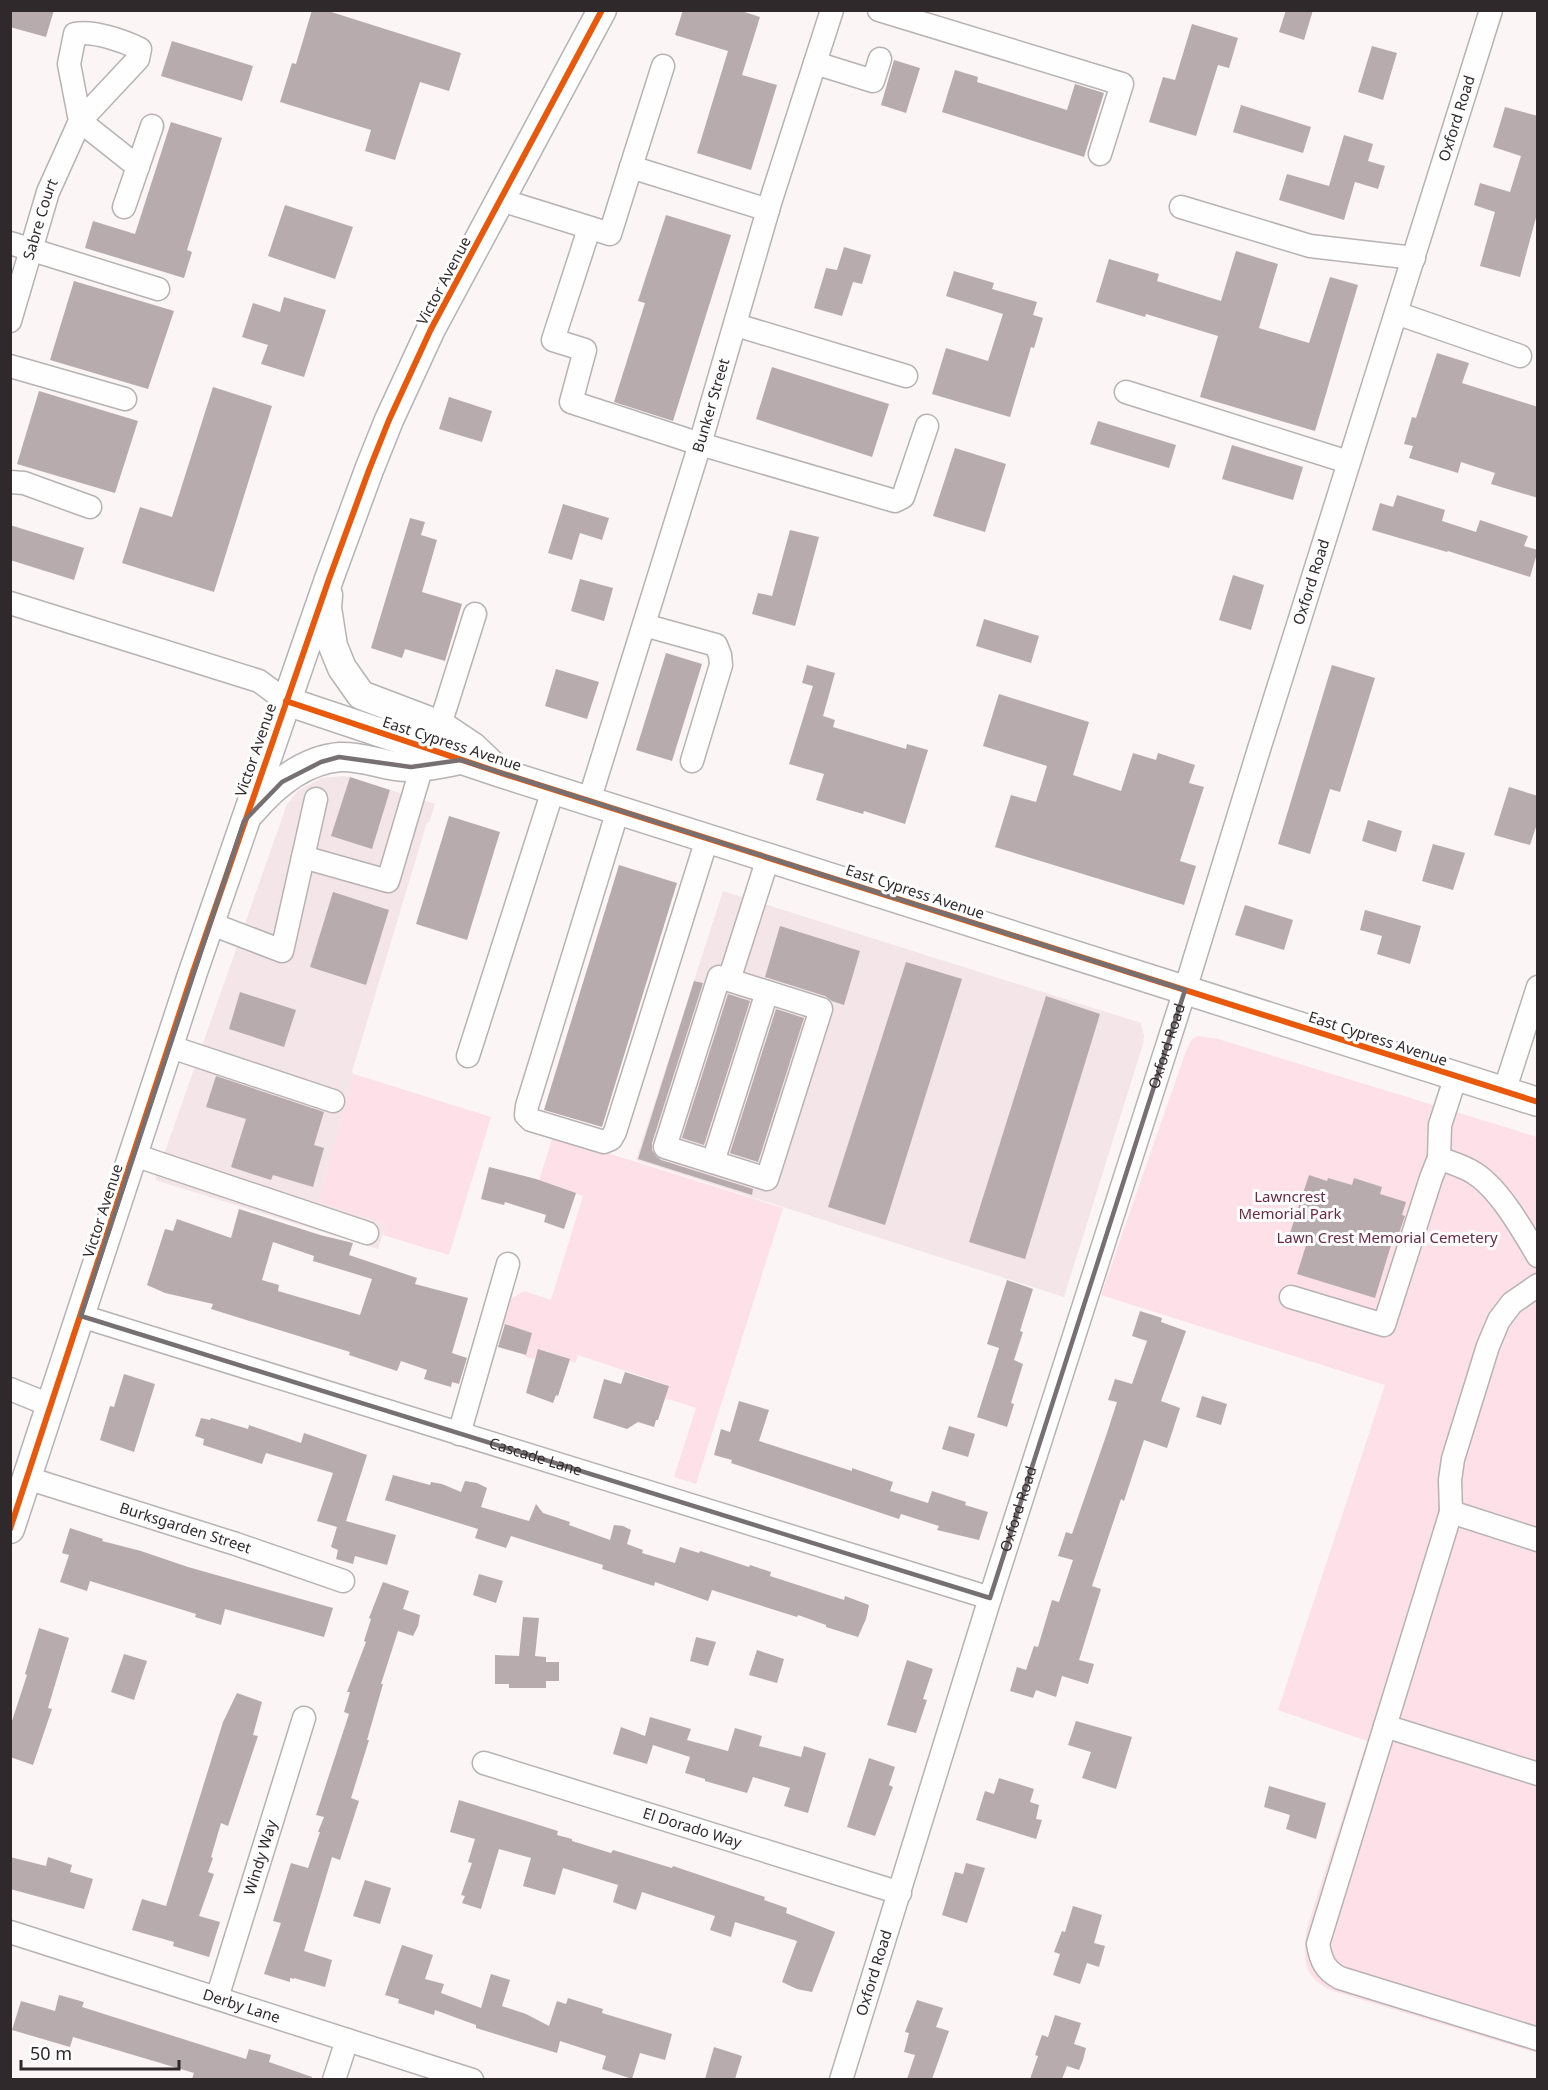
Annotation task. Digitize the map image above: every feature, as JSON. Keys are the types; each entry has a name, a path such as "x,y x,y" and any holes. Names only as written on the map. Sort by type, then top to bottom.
{"main road":[{"name":"Victor Avenue","path":"11,1525 209,923 329,579 389,420 431,328 602,10"},
{"path":"329,579 327,608 333,646 342,668 361,695 440,725 473,747 501,773"},
{"name":"East Cypress Avenue","path":"286,700 553,790 1538,1102"},
{"path":"244,821 265,796 282,782 297,771 321,762 339,757 366,759 394,766 423,766 461,760"}],"street":[{"name":"Bunker Street","path":"589,801 736,326 768,210 832,10"},
{"path":"879,10 1122,84 1100,154"},
{"name":"Oxford Road","path":"841,2079 990,1598 1185,990 1491,10"},
{"path":"815,63 873,81 880,59"},
{"path":"501,200 610,234 663,66"},
{"name":"Sabre Court","path":"10,321 21,246 80,121 138,167"},
{"path":"124,207 152,126"},
{"path":"631,167 768,210"},
{"path":"1181,207 1310,246 1414,258"},
{"path":"588,229 553,340 585,350 571,402 700,444 895,501 903,497 927,426"},
{"path":"21,246 158,289"},
{"path":"1396,313 1520,356"},
{"path":"736,326 906,376"},
{"path":"10,366 125,399"},
{"path":"1126,392 1348,462"},
{"path":"10,482 33,486 90,507"},
{"name":"East Cypress Avenue","path":"10,603 259,681 286,700"},
{"path":"440,725 475,614"},
{"path":"644,624 716,645 720,655 721,665 692,761"},
{"path":"303,857 388,881 423,766"},
{"path":"468,1056 553,790"},
{"path":"209,923 282,951 315,799"},
{"path":"618,810 527,1106 526,1115 531,1120 604,1142 615,1132 707,839"},
{"path":"729,980 768,858"},
{"path":"719,977 729,980 821,1009 767,1179 665,1147 719,977"},
{"path":"1504,1092 1538,987"},
{"path":"713,1162 767,992"},
{"path":"168,1046 333,1101"},
{"path":"1291,1296 1384,1325 1439,1158 1440,1125 1456,1076"},
{"path":"134,1155 367,1233"},
{"path":"1439,1158 1474,1172 1482,1178 1518,1222 1538,1256"},
{"path":"459,1434 508,1264"},
{"path":"1538,1285 1512,1304 1499,1320 1488,1346 1453,1460 1450,1480 1451,1512 1318,1944 1320,1959 1329,1972 1340,1978 1538,2039"},
{"name":"Cascade Lane","path":"81,1316 990,1598"},
{"path":"10,1389 52,1406"},
{"name":"Burksgarden Street","path":"27,1478 343,1581"},
{"path":"1451,1512 1538,1540"},
{"name":"Windy Way","path":"217,1998 304,1719"},
{"path":"1385,1726 1538,1774"},
{"name":"El Dorado Way","path":"484,1763 900,1893"},
{"name":"Derby Lane","path":"10,1932 472,2079"},
{"path":"334,2079 346,2040"}],"highlighted area":[{"path":"339,757 411,767 461,760 1185,990 990,1598 81,1316 244,821 282,782 321,762"}],"shaded area":[{"path":"345,776 435,804 429,823 427,822 352,1072 354,1074 318,1202 386,1224 378,1249 155,1180 287,804 298,791 321,778"},
{"path":"723,891 1141,1023 1143,1044 1064,1297 636,1160"}],"green space":[{"name":"Lawn Crest Memorial Cemetery","path":"1198,1036 1218,1039 1537,1137 1537,2053 1333,1991 1315,1980 1307,1967 1305,1960 1306,1931 1367,1741 1278,1710 1385,1385 1101,1295 1186,1051 1192,1039"},
{"path":"354,1074 491,1117 449,1255 383,1235 386,1224 318,1202"},
{"path":"553,1136 783,1208 696,1484 674,1477 696,1408 665,1398 668,1385 578,1355 575,1363 540,1349 534,1359 525,1357 532,1333 503,1324 511,1299 524,1291 551,1300 583,1196 554,1186 537,1187"}],"building":[{"path":"10,10 54,10 46,37 10,27"},
{"path":"312,10 325,10 461,53 449,91 420,82 395,160 365,151 371,130 280,102 292,63 296,64"},
{"path":"683,10 738,10 760,17 742,75 777,85 751,170 697,153 728,51 675,35"},
{"path":"1286,10 1313,10 1304,40 1279,32"},
{"path":"1192,24 1238,38 1229,68 1218,65 1196,136 1149,122 1163,77 1175,80"},
{"path":"172,41 253,66 242,101 161,76"},
{"path":"1372,46 1397,53 1383,100 1358,92"},
{"path":"894,60 920,68 906,113 881,105"},
{"path":"955,70 978,77 977,82 1067,110 1075,84 1104,93 1084,157 942,112"},
{"path":"1241,105 1311,127 1303,153 1233,132"},
{"path":"1505,107 1538,116 1538,210 1520,277 1480,266 1495,212 1474,205 1480,183 1510,192 1521,156 1493,147"},
{"path":"171,122 222,138 187,250 192,252 184,278 85,248 93,221 135,234"},
{"path":"1344,135 1373,144 1368,161 1385,166 1378,189 1355,182 1344,220 1279,200 1287,174 1329,186"},
{"path":"285,205 353,227 335,279 268,256"},
{"path":"666,215 731,235 673,421 614,402 645,303 638,301"},
{"path":"844,247 871,255 862,284 853,282 842,316 814,308 826,268 837,270"},
{"path":"1236,251 1278,264 1259,328 1309,343 1330,277 1358,285 1315,431 1200,397 1218,336 1146,314 1145,317 1096,302 1109,259 1159,274 1157,281 1221,301"},
{"path":"954,271 994,283 992,289 1037,302 1033,315 1043,318 1034,348 1031,347 1010,417 932,394 946,348 988,361 1003,314 946,296"},
{"path":"74,281 174,311 148,389 50,360"},
{"path":"284,297 326,310 304,377 261,364 268,345 242,337 253,303 280,312"},
{"path":"1437,353 1469,363 1462,383 1538,407 1538,498 1491,484 1495,473 1461,462 1458,473 1409,458 1413,446 1404,444 1412,417 1416,418"},
{"path":"772,367 889,404 872,457 756,419"},
{"path":"213,387 272,406 214,592 122,563 140,507 172,517"},
{"path":"39,391 138,421 115,493 17,464"},
{"path":"449,397 492,411 482,442 439,429"},
{"path":"1098,421 1176,445 1169,468 1090,444"},
{"path":"1232,445 1303,467 1293,500 1222,479"},
{"path":"955,448 1006,464 985,532 933,516"},
{"path":"1397,495 1445,510 1442,521 1476,532 1480,520 1528,536 1524,546 1538,550 1530,577 1372,530 1380,503 1393,507"},
{"path":"563,504 609,518 602,540 580,533 572,560 548,553"},
{"path":"410,518 425,522 421,535 437,540 422,592 462,604 445,661 405,649 402,658 371,648"},
{"path":"10,525 84,548 74,580 10,560"},
{"path":"790,530 819,537 795,626 752,614 758,593 772,596"},
{"path":"1233,575 1264,585 1251,630 1219,620"},
{"path":"580,579 613,588 604,621 571,611"},
{"path":"984,619 1039,636 1031,663 976,646"},
{"path":"666,653 702,664 672,761 636,750"},
{"path":"807,665 835,673 823,716 835,720 833,727 906,749 907,744 928,750 905,824 864,811 863,814 816,800 824,774 789,764 813,686 802,683"},
{"path":"1332,665 1375,678 1340,792 1330,789 1310,854 1278,844"},
{"path":"556,669 599,682 587,719 545,706"},
{"path":"999,694 1089,722 1073,775 1121,791 1133,753 1156,760 1158,753 1195,765 1189,783 1204,787 1180,861 1196,866 1184,905 995,847 1011,795 1036,802 1047,766 983,746"},
{"path":"350,777 390,790 372,849 331,836"},
{"path":"1509,787 1538,796 1538,821 1530,845 1494,835"},
{"path":"449,816 500,832 467,940 416,924"},
{"path":"1368,820 1402,831 1396,852 1362,841"},
{"path":"1433,844 1465,853 1453,890 1422,881"},
{"path":"619,865 677,883 602,1127 544,1110"},
{"path":"333,892 389,910 366,985 310,967"},
{"path":"1245,905 1293,920 1284,950 1235,935"},
{"path":"1365,910 1421,926 1410,964 1377,954 1382,936 1360,930"},
{"path":"780,926 860,951 844,1005 825,996 765,977"},
{"path":"906,962 962,979 885,1225 828,1207"},
{"path":"694,981 703,983 652,1143 652,1150 661,1160 753,1189 752,1195 638,1159"},
{"path":"240,992 296,1010 284,1047 229,1029"},
{"path":"728,994 750,1001 704,1145 682,1138"},
{"path":"1046,996 1100,1014 1025,1259 969,1242"},
{"path":"776,1009 804,1018 758,1162 730,1153"},
{"path":"216,1076 324,1112 314,1145 324,1148 313,1187 273,1175 271,1180 231,1167 246,1119 206,1107"},
{"path":"489,1167 536,1179 576,1193 564,1229 544,1222 546,1215 505,1202 504,1205 481,1199"},
{"path":"1309,1175 1352,1185 1354,1178 1382,1187 1380,1194 1406,1202 1402,1215 1405,1216 1399,1233 1395,1232 1375,1298 1297,1274 1308,1239 1290,1233"},
{"path":"239,1209 353,1243 349,1255 417,1278 415,1284 468,1298 452,1353 467,1358 459,1384 452,1382 451,1387 424,1379 427,1370 401,1361 397,1371 349,1355 350,1352 211,1309 213,1304 165,1293 147,1285 165,1229 173,1231 177,1219 231,1238","holes":["273,1242 314,1256 313,1261 372,1279 360,1315 278,1291 279,1285 262,1280"]},
{"path":"1007,1280 1033,1289 1014,1360 1023,1364 1011,1403 1014,1404 1007,1427 977,1417 999,1348 987,1344"},
{"path":"1140,1311 1162,1318 1161,1322 1186,1331 1161,1401 1180,1408 1167,1448 1144,1440 1124,1501 1121,1499 1092,1586 1101,1589 1079,1660 1094,1664 1088,1684 1062,1676 1056,1697 1036,1690 1033,1698 1010,1691 1017,1667 1026,1670 1034,1646 1038,1647 1052,1600 1059,1602 1073,1560 1058,1556 1066,1532 1072,1534 1117,1402 1108,1400 1115,1379 1132,1384 1147,1341 1132,1336"},
{"path":"505,1324 532,1333 526,1355 498,1347"},
{"path":"538,1349 570,1359 558,1396 556,1395 553,1403 526,1393"},
{"path":"625,1372 669,1386 654,1427 638,1422 627,1429 593,1418 604,1379 621,1384"},
{"path":"124,1374 155,1384 134,1452 100,1440 110,1406 114,1407"},
{"path":"1202,1396 1227,1404 1221,1425 1196,1417"},
{"path":"739,1401 769,1410 759,1441 893,1482 890,1491 928,1503 932,1491 988,1512 979,1540 937,1530 939,1526 901,1514 899,1519 731,1463 732,1460 714,1455 721,1429 730,1432"},
{"path":"201,1418 210,1420 211,1418 248,1429 249,1425 301,1443 304,1433 367,1455 346,1521 396,1535 387,1565 355,1556 353,1564 336,1559 338,1550 331,1547 337,1527 317,1521 333,1473 266,1453 262,1464 203,1445 204,1439 195,1436"},
{"path":"949,1426 975,1434 968,1457 942,1449"},
{"path":"393,1475 430,1485 431,1482 442,1484 461,1492 465,1481 477,1483 487,1488 481,1507 529,1521 536,1504 543,1513 610,1540 614,1525 623,1526 631,1530 627,1544 643,1550 642,1553 675,1563 680,1547 749,1567 750,1565 771,1572 770,1576 844,1600 845,1596 869,1605 866,1619 858,1637 798,1615 797,1617 712,1590 708,1601 655,1582 654,1586 602,1569 603,1565 511,1536 506,1548 475,1538 478,1529 385,1500"},
{"path":"70,1528 103,1539 102,1541 333,1608 324,1637 225,1609 221,1625 195,1617 196,1614 90,1581 87,1591 60,1582 69,1555 62,1553"},
{"path":"479,1574 503,1581 496,1603 473,1595"},
{"path":"383,1582 409,1591 403,1609 420,1615 418,1626 413,1636 398,1631 381,1684 383,1684 367,1740 369,1740 351,1798 359,1801 340,1860 332,1857 304,1951 332,1960 325,1987 294,1978 290,1978 290,1982 264,1974 281,1923 273,1921 291,1863 308,1868 320,1832 318,1832 324,1817 316,1815 349,1714 344,1712 350,1692 347,1692 366,1642 364,1641 371,1619 369,1618"},
{"path":"523,1617 539,1618 535,1656 546,1657 546,1662 559,1662 559,1681 546,1681 546,1688 509,1688 509,1684 495,1684 495,1655 519,1656"},
{"path":"39,1628 69,1638 48,1708 52,1709 33,1765 10,1757 10,1727"},
{"path":"696,1637 716,1642 708,1666 690,1661"},
{"path":"757,1650 784,1659 777,1683 749,1675"},
{"path":"124,1654 147,1661 134,1700 111,1692"},
{"path":"907,1660 933,1669 923,1699 927,1700 916,1733 887,1725"},
{"path":"237,1693 262,1702 253,1735 258,1736 228,1826 221,1823 211,1857 213,1858 208,1872 214,1874 199,1916 220,1922 209,1957 173,1946 174,1942 132,1930 142,1899 166,1906 223,1722"},
{"path":"650,1717 691,1729 687,1740 728,1751 735,1728 762,1736 759,1746 801,1757 804,1746 826,1753 808,1813 784,1806 790,1788 753,1777 747,1793 705,1781 705,1779 685,1773 690,1757 653,1745 647,1764 613,1754 621,1727 645,1736"},
{"path":"1076,1721 1132,1737 1116,1789 1082,1778 1091,1752 1068,1745"},
{"path":"869,1758 895,1767 889,1785 893,1787 875,1836 847,1827"},
{"path":"999,1778 1034,1789 1030,1802 1039,1805 1036,1819 1042,1820 1036,1839 976,1820 985,1791 994,1794"},
{"path":"1269,1786 1326,1803 1316,1839 1286,1829 1290,1815 1264,1807"},
{"path":"459,1800 558,1831 557,1835 572,1839 572,1841 611,1853 613,1850 672,1868 673,1866 765,1897 764,1900 787,1908 786,1913 835,1932 812,1992 797,1989 782,1982 797,1941 735,1922 731,1937 710,1930 715,1916 642,1892 636,1910 613,1902 618,1885 563,1868 555,1895 523,1886 531,1858 499,1849 481,1909 462,1903 465,1896 461,1895 472,1863 468,1862 475,1839 450,1832"},
{"path":"10,1857 46,1866 48,1857 72,1865 70,1872 93,1879 84,1909 10,1889"},
{"path":"966,1863 985,1868 967,1923 942,1915 955,1872 963,1874"},
{"path":"365,1880 391,1888 380,1924 353,1916"},
{"path":"1073,1906 1102,1915 1094,1943 1105,1946 1099,1967 1087,1963 1080,1984 1053,1975 1060,1954 1054,1952 1062,1931 1065,1932"},
{"path":"402,1945 433,1955 425,1979 444,1984 441,1993 481,2008 491,1974 510,1980 502,2006 526,2014 549,2026 557,2001 566,2004 568,1998 603,2009 602,2013 672,2034 665,2060 640,2053 632,2079 602,2069 606,2056 560,2041 557,2053 476,2028 476,2025 435,2010 434,2015 398,2003 399,1999 385,1995"},
{"path":"59,1995 84,2002 82,2007 246,2059 249,2049 271,2055 269,2062 312,2077 311,2079 192,2079 194,2073 73,2037 70,2047 12,2030 21,2001 55,2011"},
{"path":"917,2000 943,2008 936,2027 949,2031 932,2079 907,2079 915,2055 904,2052 909,2033 905,2032"},
{"path":"1055,2015 1081,2023 1074,2044 1086,2048 1083,2060 1079,2070 1067,2066 1062,2079 1030,2079 1042,2035 1048,2037"},
{"path":"714,2047 742,2056 735,2079 705,2079"}],"cycle path":[{"path":"10,1529 193,972 369,470 389,420 431,329 602,10"},
{"path":"286,701 501,773 1538,1102"}],"park label":[{"name":"Lawncrest Memorial Park","path":"1290,1206"}]}
